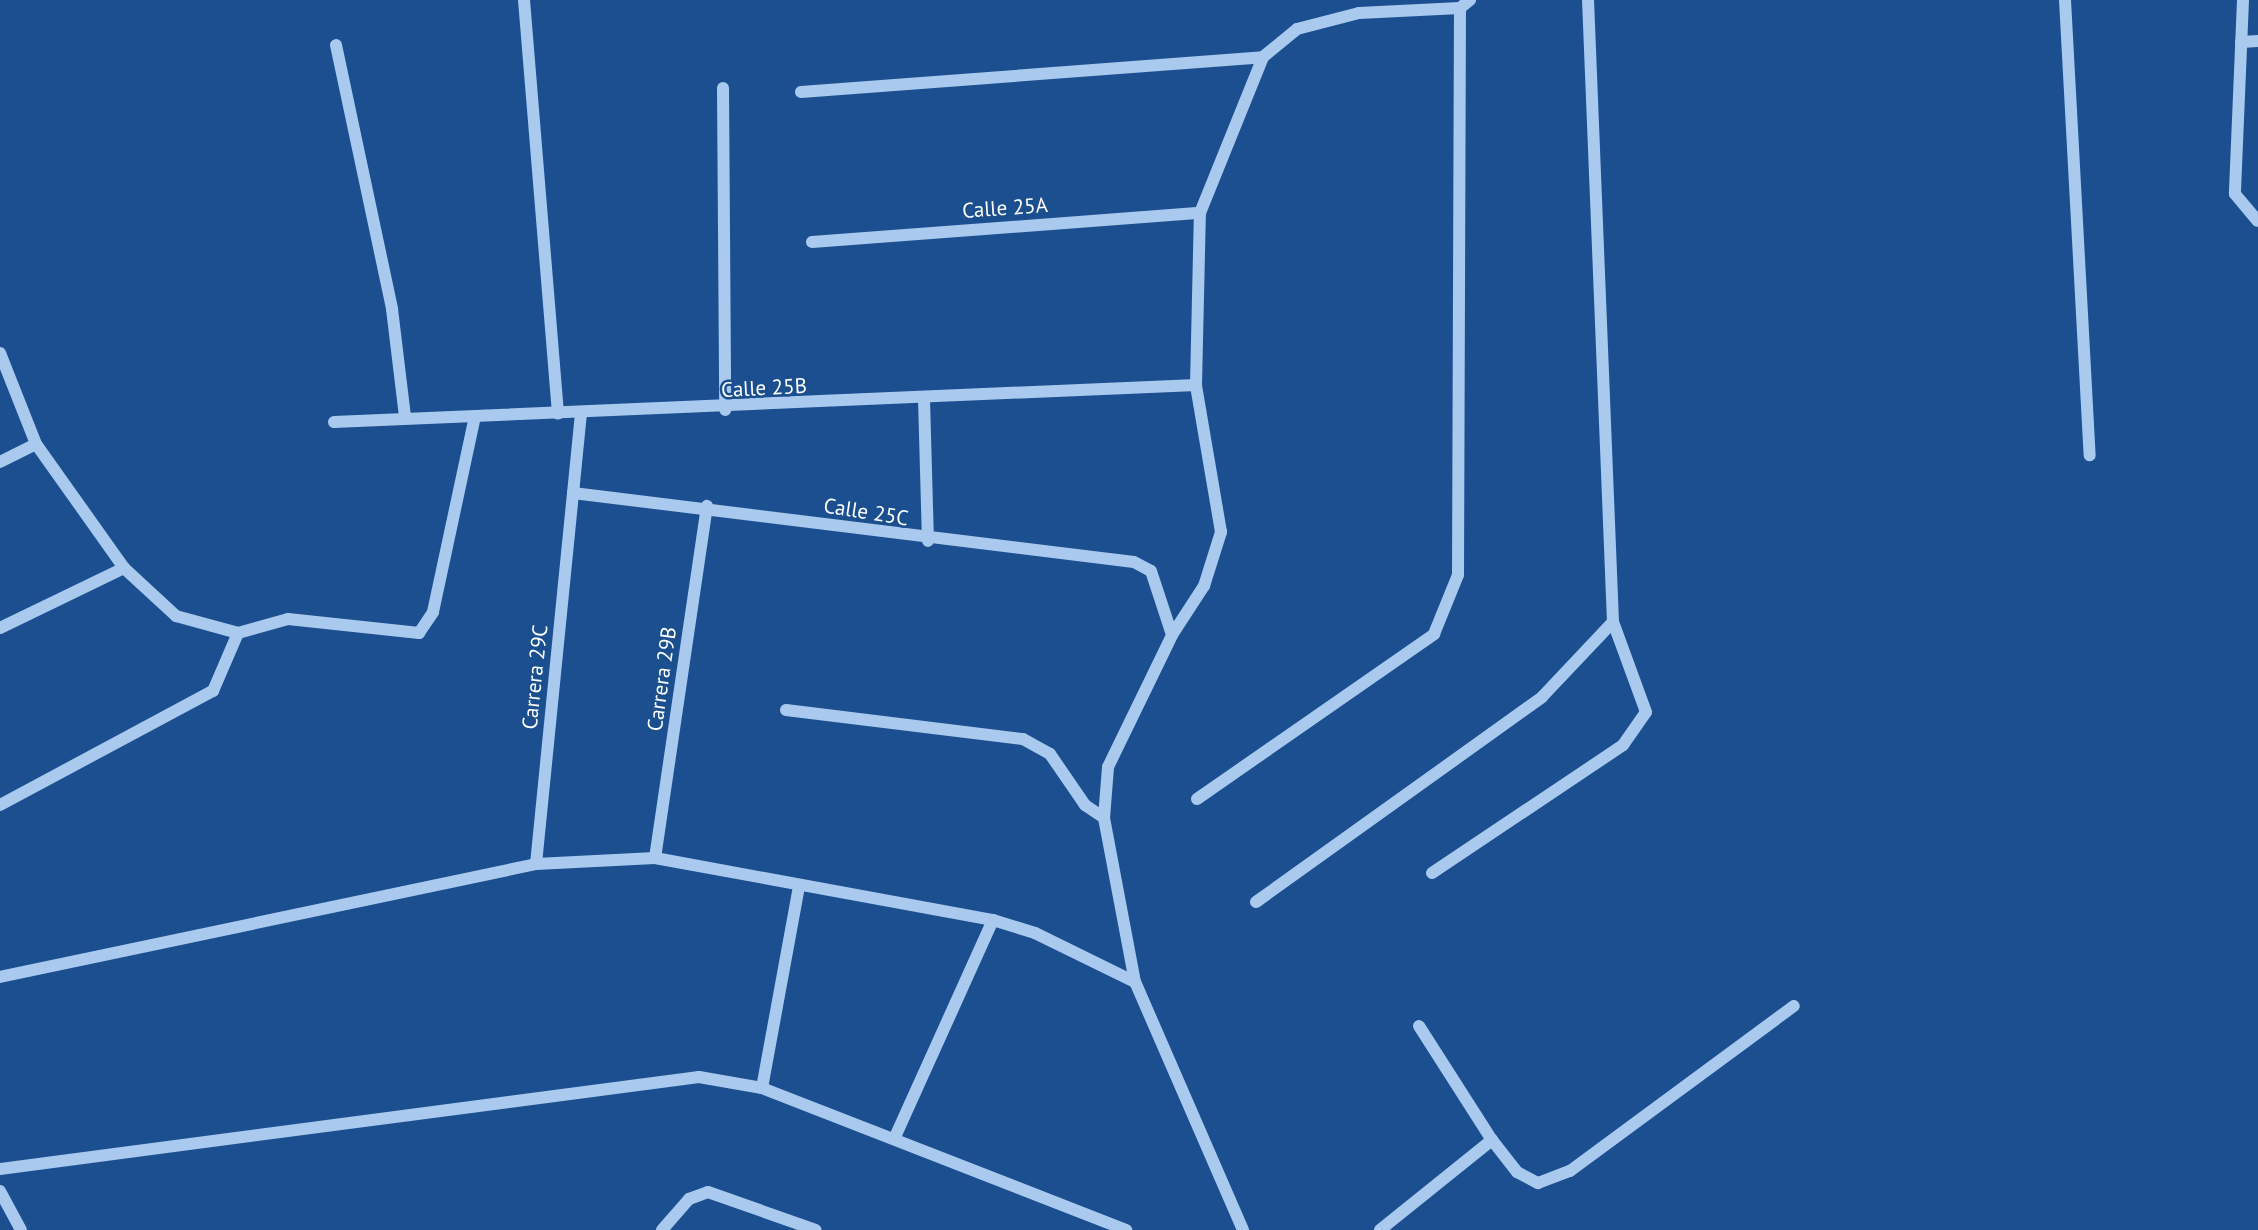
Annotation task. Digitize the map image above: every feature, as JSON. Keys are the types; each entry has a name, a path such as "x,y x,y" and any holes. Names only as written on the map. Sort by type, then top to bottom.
{"street":[{"path":"524,0 558,415"},
{"path":"1432,873 1623,745 1646,712 1613,622 1588,0"},
{"path":"2065,0 2090,455"},
{"path":"2243,0 2235,194 2258,221"},
{"path":"1197,799 1434,634 1458,575 1465,4 1359,13 1297,29 1263,57 1200,213 1196,385 1221,532 1204,586 1172,635 1108,767 1104,818 1135,982 1242,1230"},
{"path":"2241,42 2258,41"},
{"path":"336,46 392,309 405,416"},
{"path":"801,92 1263,57"},
{"path":"723,88 725,410"},
{"name":"Calle 25A","path":"812,242 1200,213"},
{"path":"0,353 36,444 124,568 176,616 238,633 288,618 419,633 433,612 475,416"},
{"name":"Calle 25B","path":"334,422 405,416 725,410 1196,385"},
{"path":"923,399 928,541"},
{"name":"Carrera 29C","path":"536,864 582,414"},
{"path":"0,461 36,444"},
{"name":"Calle 25C","path":"573,493 707,506 928,541 1134,562 1151,571 1172,635"},
{"name":"Carrera 29B","path":"655,858 707,506"},
{"path":"0,628 124,568"},
{"path":"1256,902 1542,696 1613,622"},
{"path":"0,804 213,691 238,633"},
{"path":"786,710 1023,739 1050,754 1085,805 1104,818"},
{"path":"0,977 536,864 655,858 993,920 1035,933 1135,982"},
{"path":"762,1088 799,886"},
{"path":"895,1137 993,920"},
{"path":"1419,1026 1492,1140 1517,1172 1538,1183 1570,1171 1794,1006"},
{"path":"0,1169 699,1077 762,1088 895,1137 1126,1230"},
{"path":"1380,1230 1398,1225 1492,1140"},
{"path":"0,1191 21,1230"},
{"path":"662,1230 688,1199 708,1192 816,1230"}]}
